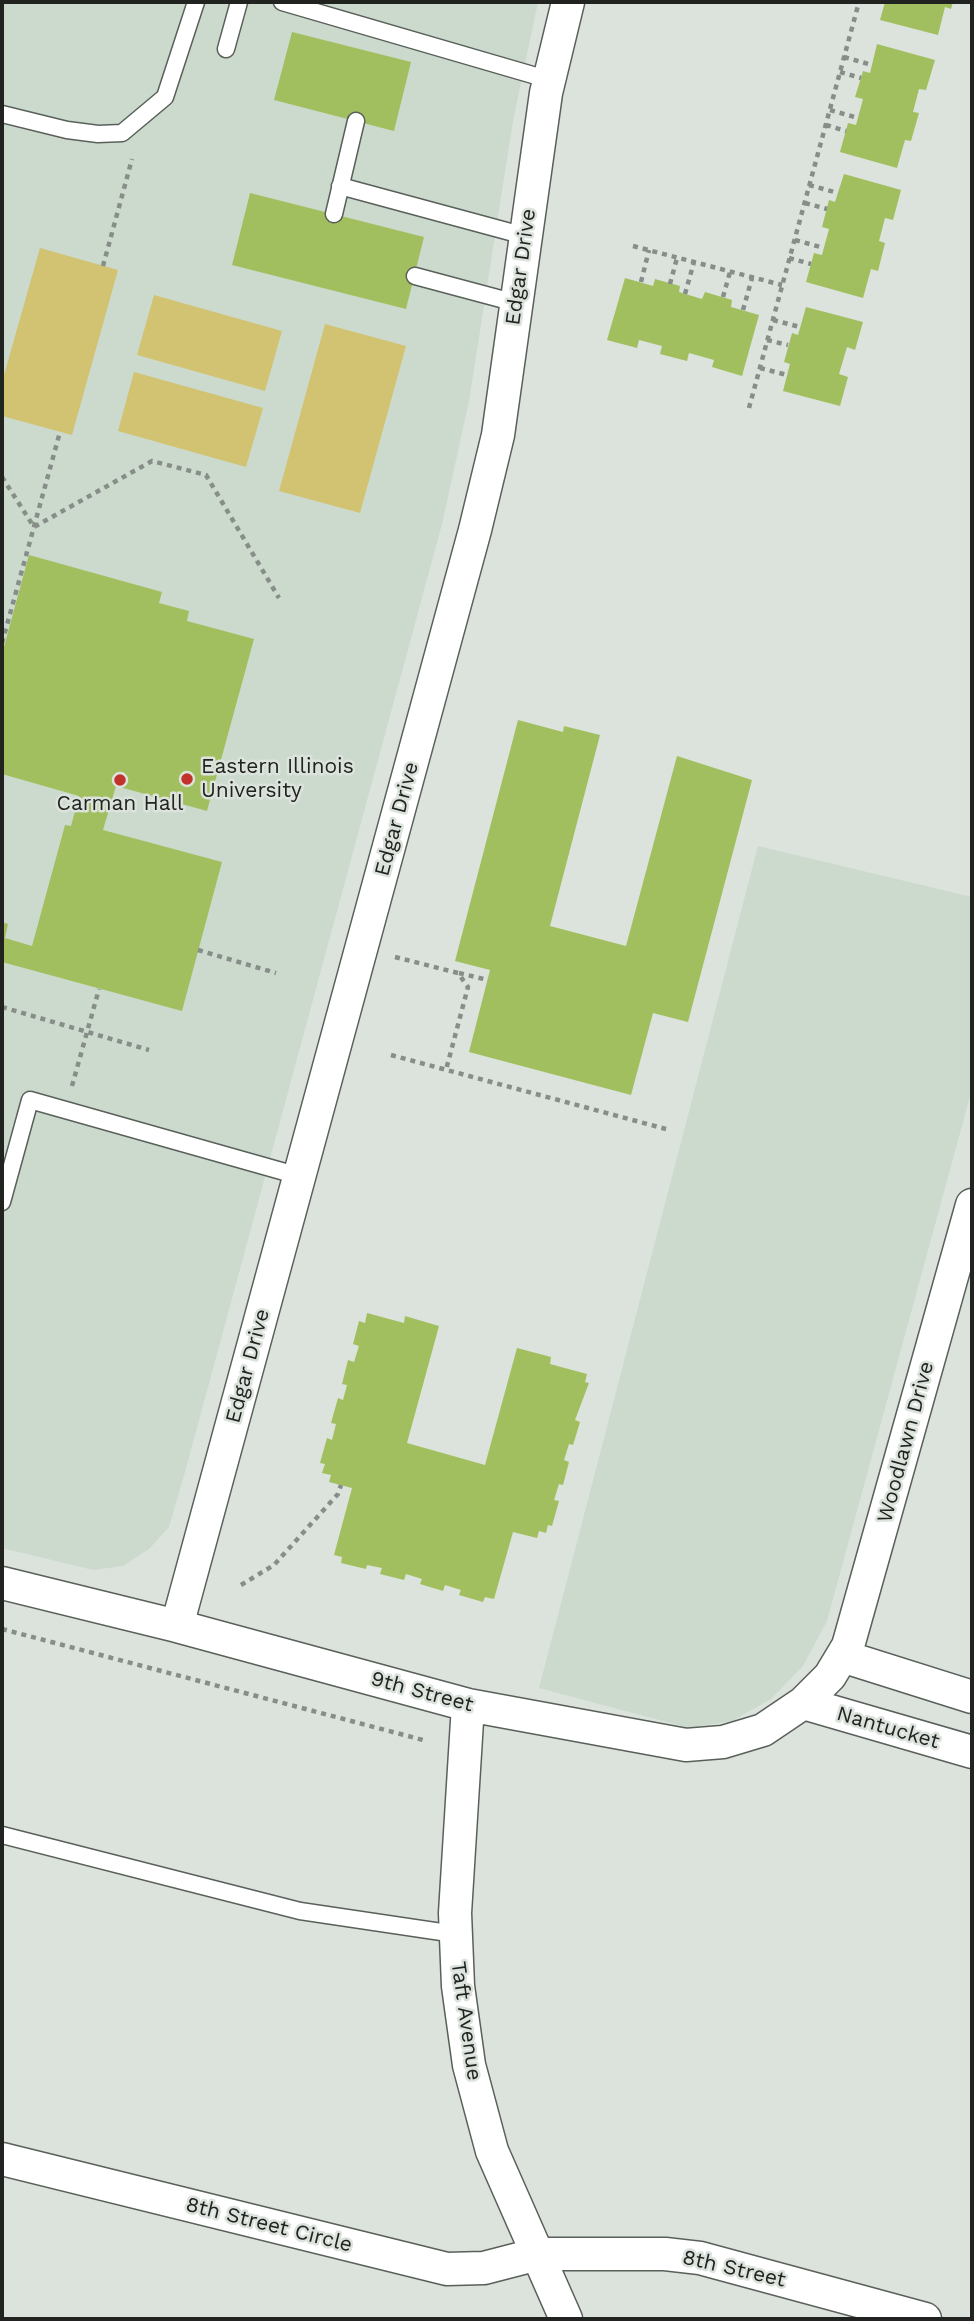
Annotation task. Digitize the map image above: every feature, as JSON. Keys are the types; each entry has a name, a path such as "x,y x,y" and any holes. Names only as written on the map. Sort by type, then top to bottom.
{"street":[{"name":"Edgar Drive","path":"177,1626 475,530 498,435 525,236 550,80 568,2"},
{"name":"Woodlawn Drive","path":"836,1666 858,1618 959,1298 972,1205"},
{"name":"9th Street","path":"2,1583 177,1626 468,1705 686,1745 723,1742 763,1730 803,1703 836,1666"},
{"path":"836,1666 972,1697"},
{"name":"Nantucket","path":"803,1703 972,1752"},
{"name":"Taft Avenue","path":"468,1705 455,1934 458,1986 469,2065 492,2151 566,2319"},
{"name":"8th Street Circle","path":"2,2159 447,2269 485,2268 538,2254"},
{"name":"8th Street","path":"538,2254 622,2252 700,2258 925,2319"}],"lane":[{"path":"2,114 67,130 97,134 122,133 144,118 166,97 196,2"},
{"path":"226,49 239,2"},
{"path":"282,2 550,80"},
{"path":"334,214 356,121"},
{"path":"340,186 525,236"},
{"path":"415,276 516,303"},
{"path":"2,1202 30,1100 299,1176"},
{"path":"2,1835 300,1911 455,1934"}],"path":[{"path":"749,408 859,2"},
{"path":"844,57 872,65"},
{"path":"840,72 861,78"},
{"path":"830,110 858,117"},
{"path":"103,266 144,118"},
{"path":"826,125 846,131"},
{"path":"809,185 838,192"},
{"path":"805,203 827,209"},
{"path":"795,240 824,248"},
{"path":"633,246 782,285"},
{"path":"641,282 649,250"},
{"path":"670,284 677,258"},
{"path":"789,258 811,264"},
{"path":"685,294 694,262"},
{"path":"723,298 730,272"},
{"path":"743,310 752,278"},
{"path":"773,320 800,327"},
{"path":"767,340 788,345"},
{"path":"760,368 787,375"},
{"path":"2,643 60,432"},
{"path":"34,527 152,461 206,475 279,598"},
{"path":"2,477 34,527"},
{"path":"198,950 276,973"},
{"path":"391,956 488,981"},
{"path":"446,1070 468,987 458,972"},
{"path":"65,1110 99,989"},
{"path":"2,1007 149,1050"},
{"path":"391,1055 666,1129"},
{"path":"241,1585 274,1565 338,1494 341,1485"},
{"path":"2,1629 427,1741"}],"shaded area":[{"name":"Eastern Illinois University","path":"2,2 538,2 513,121 469,401 442,524 185,1472 169,1527 149,1549 123,1566 93,1570 2,1548"},
{"path":"40,248 118,270 72,435 2,416 2,382"},
{"path":"154,295 282,331 265,391 137,355"},
{"path":"325,324 406,346 360,513 279,491"},
{"path":"134,372 263,408 246,467 118,431"},
{"path":"758,846 972,897 972,1089 827,1621 803,1666 771,1699 732,1721 689,1728 539,1688"}],"building":[{"path":"885,2 953,2 951,9 945,7 938,35 880,20"},
{"path":"292,32 411,62 394,131 274,100"},
{"path":"877,44 935,60 926,90 919,89 913,112 919,113 911,141 905,140 897,168 840,152 848,123 856,125 863,99 855,97 863,71 870,73"},
{"path":"844,174 901,190 893,220 885,218 879,241 885,243 878,271 871,269 863,298 806,282 814,253 822,255 829,229 822,227 829,200 835,202"},
{"path":"250,193 424,237 406,309 232,265"},
{"path":"625,278 653,286 655,279 680,286 679,292 702,299 705,292 732,300 731,307 759,315 742,376 712,367 714,360 689,353 687,361 660,354 662,346 639,340 637,348 607,340"},
{"path":"806,307 863,322 855,350 847,347 839,374 848,377 840,406 783,391 790,364 784,362 792,333 798,335"},
{"name":"Carman Hall","path":"29,555 162,592 159,603 189,611 187,621 254,639 207,811 116,786 103,830 222,862 182,1011 2,962 2,922 8,924 5,938 32,946 65,825 71,826 79,796 2,774 2,654"},
{"path":"518,720 563,732 564,726 600,735 550,926 626,946 677,756 752,780 688,1022 653,1013 631,1095 469,1052 490,970 455,961"},
{"path":"367,1313 404,1323 405,1316 439,1326 407,1443 485,1465 517,1348 551,1357 550,1364 587,1374 585,1382 589,1383 575,1420 580,1422 573,1445 569,1444 564,1460 569,1462 563,1485 559,1484 554,1500 559,1501 552,1526 548,1525 546,1533 539,1531 537,1538 513,1532 494,1599 485,1597 483,1602 459,1595 461,1590 445,1585 443,1591 420,1584 422,1579 406,1574 404,1580 380,1574 382,1568 367,1565 366,1569 341,1563 342,1557 334,1555 352,1488 329,1482 331,1475 322,1473 325,1464 320,1463 327,1438 332,1440 336,1424 331,1423 338,1398 343,1400 347,1385 342,1384 348,1360 354,1362 359,1346 353,1344 359,1321 365,1323"}],"place":[{"name":"Eastern Illinois University","path":"187,779"},
{"name":"Carman Hall","path":"120,780"}]}
